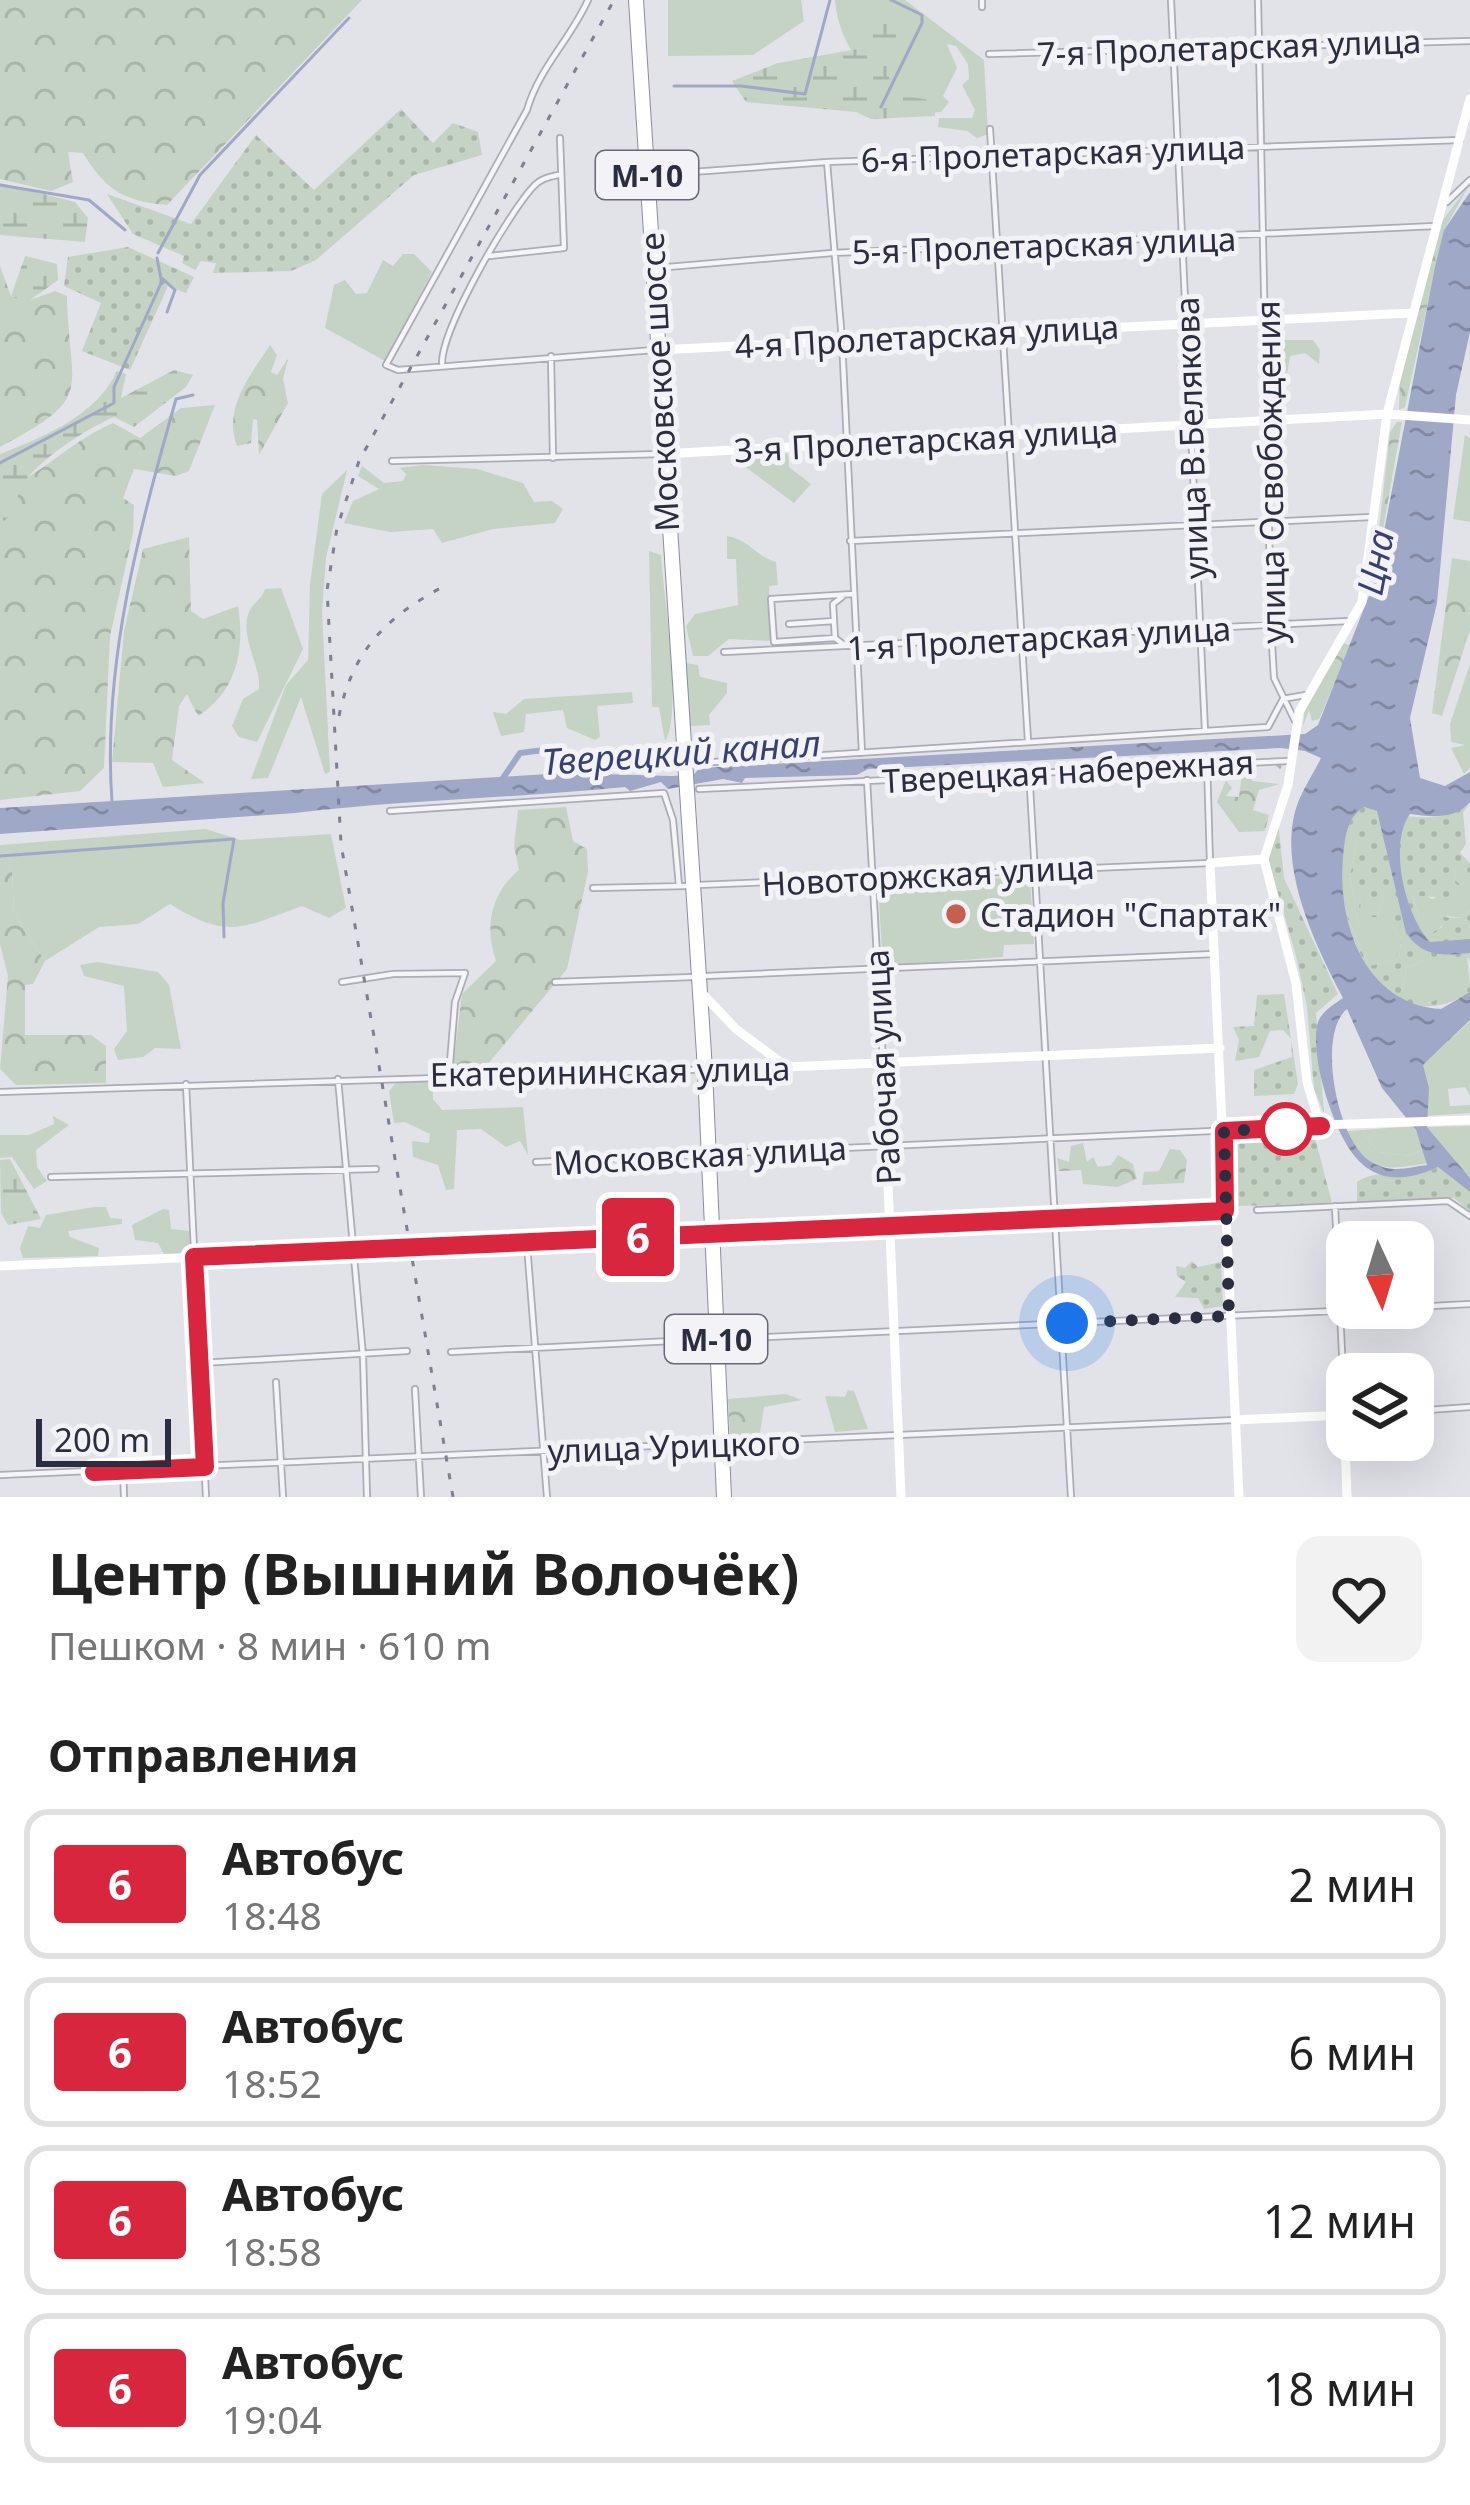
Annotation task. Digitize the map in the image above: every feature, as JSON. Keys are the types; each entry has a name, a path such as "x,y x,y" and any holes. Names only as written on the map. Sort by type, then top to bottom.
{"highway":[{"name":"Московское шоссе","path":"636,0 662,454 690,763"},
{"name":"М-10","path":"690,763 685,886 705,1070 724,1497"}],"street":[{"name":"4-я Пролетарская улица","path":"588,0 575,29 544,67 527,110 386,364 398,370 657,350 1412,313"},
{"name":"улица В.Белякова","path":"1171,0 1174,149 1183,241 1205,731"},
{"name":"улица Освобождения","path":"1258,0 1271,627 1274,678 1295,728"},
{"name":"7-я Пролетарская улица","path":"989,54 1470,40"},
{"path":"1470,99 1387,415 1376,516 1353,621 1308,694 1295,728 1294,761 1264,859 1296,984 1307,1082 1325,1126 1470,1120"},
{"path":"990,130 1028,740"},
{"path":"490,256 564,248 560,138"},
{"name":"6-я Пролетарская улица","path":"647,175 827,162 1460,140"},
{"path":"827,162 842,340 850,594 862,753"},
{"path":"442,363 442,347 456,312 530,190 558,176"},
{"path":"1442,206 1470,180"},
{"name":"5-я Пролетарская улица","path":"654,268 832,254 1435,226"},
{"path":"551,356 553,458"},
{"name":"3-я Пролетарская улица","path":"392,460 662,454 1387,415 1465,419"},
{"path":"850,542 1268,525 1376,516"},
{"path":"835,638 833,604 850,594"},
{"path":"847,647 835,638 774,642 771,599 850,594"},
{"path":"789,624 834,621"},
{"name":"1-я Пролетарская улица","path":"724,652 1353,621"},
{"path":"690,763 1268,727 1283,699 1308,694"},
{"name":"Тверецкая набережная","path":"692,790 1029,770 1294,761"},
{"path":"1207,763 1239,1497"},
{"path":"1029,770 1071,1497"},
{"name":"Рабочая улица","path":"868,780 901,1497"},
{"path":"390,811 664,793 685,886"},
{"name":"Новоторжская улица","path":"593,888 1264,859"},
{"path":"555,982 699,983 878,969 1214,954"},
{"path":"342,982 393,974 466,973 455,1002 449,1075"},
{"path":"699,983 736,1030 787,1067"},
{"name":"Екатерининская улица","path":"0,1092 883,1064 1220,1048"},
{"path":"338,1078 363,1356 367,1497"},
{"path":"186,1084 206,1497"},
{"name":"Московская улица","path":"536,1162 1325,1126"},
{"path":"51,1177 376,1169"},
{"path":"1257,1210 1448,1201 1470,1216"},
{"path":"1335,1206 1336,1221"},
{"path":"0,1266 1225,1211"},
{"path":"527,1242 547,1497"},
{"path":"1434,1306 1470,1304"},
{"path":"451,1352 1326,1312"},
{"path":"201,1363 407,1351"},
{"path":"276,1382 284,1497"},
{"path":"415,1389 421,1497"},
{"path":"1434,1410 1470,1408"},
{"name":"улица Урицкого","path":"0,1474 1326,1416"},
{"path":"1347,1461 1347,1497"},
{"path":"123,1470 124,1497"}],"green space":[{"path":"0,0 362,0 167,205 117,191 83,153 68,152 73,182 51,191 0,179"},
{"path":"668,0 801,0 804,21 753,55 668,56"},
{"path":"835,0 905,0 984,60 988,134 977,138 967,131 938,127 939,118 972,118 975,110 962,85 969,79 968,64 956,46 947,44 957,68 943,96 949,102 941,112 906,114 851,49"},
{"path":"878,20 899,22 888,73 893,94 935,101 935,116 871,119 856,112 746,102 732,81 778,63 858,49"},
{"path":"401,109 433,143 453,123 478,132 482,155 414,175 316,260 291,271 213,273 216,263 201,261 195,270 182,263 184,256 133,234 107,194 191,224 256,135 314,190"},
{"path":"0,183 75,202 88,218 85,242 0,235"},
{"path":"1470,184 1444,230 1405,407 1399,410 1400,374 1439,225"},
{"path":"128,247 194,277 186,293 168,286 130,370 82,351 101,303 64,286 68,257"},
{"path":"403,254 414,254 432,272 385,361 325,328 334,285 345,280 356,294 367,293 383,260 393,266"},
{"path":"25,256 57,264 58,280 26,303 11,296"},
{"path":"0,266 11,296 25,302 55,291 67,296 72,373 71,389 52,416 0,447"},
{"path":"1269,340 1313,340 1320,350 1319,364 1305,353 1290,356 1286,381 1270,379"},
{"path":"270,345 277,355 271,372 277,375 288,359 283,379 288,403 259,455 257,420 253,419 251,443 237,446 233,418 241,392"},
{"path":"174,370 193,375 186,387 134,427 114,417 64,446 30,475 0,526 0,454 83,412 117,371 126,374 121,398"},
{"path":"215,405 189,471 176,476 134,469 123,498 134,505 133,533 110,636 104,768 80,791 0,800 0,492 113,423 140,438 181,408"},
{"path":"1402,422 1372,591 1390,432"},
{"path":"1465,435 1470,438 1470,522 1453,519"},
{"path":"772,450 788,454 789,467 811,484 794,503 743,465 731,465 734,453"},
{"path":"362,466 384,483 403,481 406,474 400,468 477,469 523,483 534,502 552,501 563,509 555,523 493,529 442,543 433,529 390,532 344,523 353,501 379,489 358,476"},
{"path":"347,470 326,558 322,612 330,772 325,774 301,697 268,778 251,779 286,685 308,660 310,584 322,494"},
{"path":"727,536 776,562 778,585 769,586 771,641 729,639 708,656 693,656 686,626 695,614 738,605 736,559 727,559"},
{"path":"189,537 191,611 203,619 238,606 239,654 230,682 211,706 198,716 187,694 179,706 172,760 205,783 163,787 153,763 112,762 124,631 143,549"},
{"path":"649,551 661,555 671,652 672,706 665,741 659,707 652,707"},
{"path":"1452,558 1470,561 1470,630 1442,716 1432,713"},
{"path":"281,588 303,649 257,742 239,737 232,726 243,699 259,689 247,621 265,589"},
{"path":"1344,643 1351,646 1319,719 1312,721 1309,710 1303,726 1305,708"},
{"path":"685,663 698,665 700,677 727,683 727,693 709,715 710,725 690,726"},
{"path":"1470,664 1470,768 1464,774 1451,748 1465,745 1451,742 1450,724"},
{"path":"632,692 633,703 597,706 600,737 595,740 567,728 563,710 526,714 524,732 501,736 493,712 506,714 524,699"},
{"path":"1284,761 1280,770 1275,764 1249,766 1252,781 1280,784 1259,790 1253,810 1269,815 1265,831 1239,832 1217,802 1226,780 1232,788 1226,796 1239,797 1243,765"},
{"path":"1470,802 1463,813 1466,844 1460,853 1470,863 1470,873 1456,870 1454,879 1464,888 1454,899 1412,895 1419,917 1415,922 1425,937 1442,927 1441,917 1463,918 1470,911 1470,962 1467,957 1434,957 1407,967 1402,991 1429,1003 1470,986 1470,992 1432,1006 1400,999 1374,975 1354,941 1342,890 1369,966 1399,959 1401,939 1391,923 1391,893 1385,893 1377,917 1369,917 1368,898 1361,897 1360,918 1365,923 1359,929 1350,876 1357,841 1352,832 1341,873 1340,862 1347,829 1364,807 1419,817 1460,810"},
{"path":"566,807 573,841 587,849 588,872 567,969 483,1070 453,1066 462,994 496,961 491,923 496,900 519,870 514,846 518,810"},
{"path":"1278,822 1284,878 1338,994 1316,1013 1324,1113 1314,1089 1307,1007 1296,956 1268,858"},
{"path":"206,829 240,840 331,834 346,908 329,918 302,906 235,927 207,923 170,904 138,924 99,927 45,961 14,913 12,870 0,856 0,845"},
{"path":"1352,831 1357,841 1350,876 1359,928 1361,897 1369,897 1377,917 1385,892 1391,893 1391,923 1401,939 1399,959 1369,966 1355,935 1341,882 1344,847"},
{"path":"0,856 12,870 14,913 45,961 33,984 25,985 25,1035 91,1035 106,1046 106,1083 16,1085 0,1069 8,976 0,944"},
{"path":"1465,868 1470,873 1470,911 1463,918 1447,916 1436,935 1425,937 1415,922 1419,917 1412,894 1420,892 1432,899 1463,888 1454,879 1456,870"},
{"name":"Стадион \"Спартак\"","path":"1030,877 1034,944 1004,945 1003,957 883,966 878,884"},
{"path":"1434,957 1467,957 1470,986 1436,1002 1420,1001 1402,991 1407,967"},
{"path":"97,962 158,972 169,985 181,1049 155,1048 143,1057 118,1060 114,1049 127,1031 124,986 84,976 80,965"},
{"path":"1284,994 1291,1039 1283,1030 1270,1031 1259,1057 1235,1061 1239,1040 1233,1027 1254,1026 1257,995"},
{"path":"1470,1021 1470,1096 1465,1087 1448,1089 1450,1106 1470,1105 1470,1113 1424,1116 1423,1065"},
{"path":"1291,1039 1298,1084 1294,1094 1254,1096 1254,1070 1292,1057"},
{"path":"433,1081 433,1099 442,1110 523,1107 528,1155 520,1141 506,1147 481,1129 457,1130 454,1189 446,1190 438,1165 413,1157 412,1141 429,1143 430,1134 405,1122 394,1123 389,1091 396,1083"},
{"path":"53,1116 69,1125 36,1150 37,1167 47,1181 34,1189 12,1157 0,1158 0,1135 29,1135 54,1124"},
{"path":"1414,1126 1423,1149 1410,1156 1378,1152 1362,1130"},
{"path":"1470,1126 1470,1178 1427,1127"},
{"path":"1362,1130 1378,1152 1410,1156 1423,1149 1429,1163 1393,1167 1371,1163 1354,1146 1348,1131"},
{"path":"1314,1134 1332,1203 1237,1206 1231,1199 1228,1139"},
{"path":"1083,1143 1087,1162 1093,1157 1098,1167 1111,1165 1118,1155 1133,1164 1137,1179 1118,1187 1083,1184 1081,1170 1059,1171 1057,1158 1069,1162 1071,1146"},
{"path":"1170,1149 1180,1150 1187,1160 1184,1183 1142,1185 1144,1172 1159,1171"},
{"path":"10,1159 41,1219 8,1225 1,1213 0,1160"},
{"path":"1438,1167 1470,1192 1470,1212 1454,1198 1357,1202 1357,1182 1366,1177"},
{"path":"106,1207 110,1218 122,1219 122,1224 68,1231 70,1237 99,1248 98,1256 23,1258 20,1248 28,1226 40,1228 46,1215"},
{"path":"169,1210 171,1229 190,1231 189,1253 164,1254 158,1243 135,1240 132,1225"},
{"path":"1192,1261 1198,1267 1221,1262 1223,1306 1204,1309 1198,1298 1175,1297 1186,1282 1177,1276 1176,1266 1185,1268"},
{"path":"848,1390 854,1391 868,1429 835,1432 825,1396 845,1397"},
{"path":"786,1394 802,1400 764,1407 759,1439 730,1437 728,1399"}],"water":[{"path":"1470,192 1470,332 1456,395 1437,603 1410,718 1420,778 1445,786 1470,772 1470,802 1450,814 1410,814 1400,843 1400,861 1413,915 1430,942 1470,939 1470,953 1434,953 1419,947 1406,933 1377,811 1364,807 1350,823 1342,883 1345,909 1362,957 1393,993 1441,1009 1470,992 1470,1020 1423,1065 1429,1088 1427,1127 1470,1178 1470,1192 1438,1167 1396,1177 1365,1167 1335,1122 1320,1075 1316,1035 1320,1017 1343,998 1310,928 1291,849 1299,800 1321,758 1305,751 1281,748 868,769 857,775 745,778 742,783 723,779 668,789 661,782 630,791 625,787 0,834 0,808 563,773 693,775 700,768 1305,734 1318,725 1374,583 1444,230","holes":["1347,1009 1382,1088 1416,1130 1427,1165 1401,1169 1373,1163 1349,1135 1332,1064 1338,1022"]}],"waterway":[{"path":"674,86 741,86 805,94 830,0"},
{"path":"881,107 922,23 922,15 891,0"},
{"path":"158,253 200,175 349,18"},
{"path":"0,185 89,200 125,230"},
{"path":"157,258 161,279"},
{"path":"0,463 114,403 114,387 163,279 175,290 167,312"},
{"path":"112,802 113,699 126,598 176,399 193,395"},
{"name":"Тверецкий канал","path":"499,784 520,753 544,750"},
{"path":"0,856 234,839 223,903 224,937"}],"railway":[{"path":"453,1497 341,844 327,590 337,528 359,461 614,0"},
{"path":"339,716 354,671 377,636 408,608 448,584"}],"bus line":[{"name":"6","path":"94,1472 205,1467 194,1257 1225,1211 1224,1131 1321,1126"}],"place":[{"name":"Стадион \"Спартак\"","path":"956,914"}],"route":[{"path":"1067,1323 1229,1316 1224,1131 1291,1128 1286,1129"}],"water label":[{"name":"Цна","path":"1375,562"}]}
